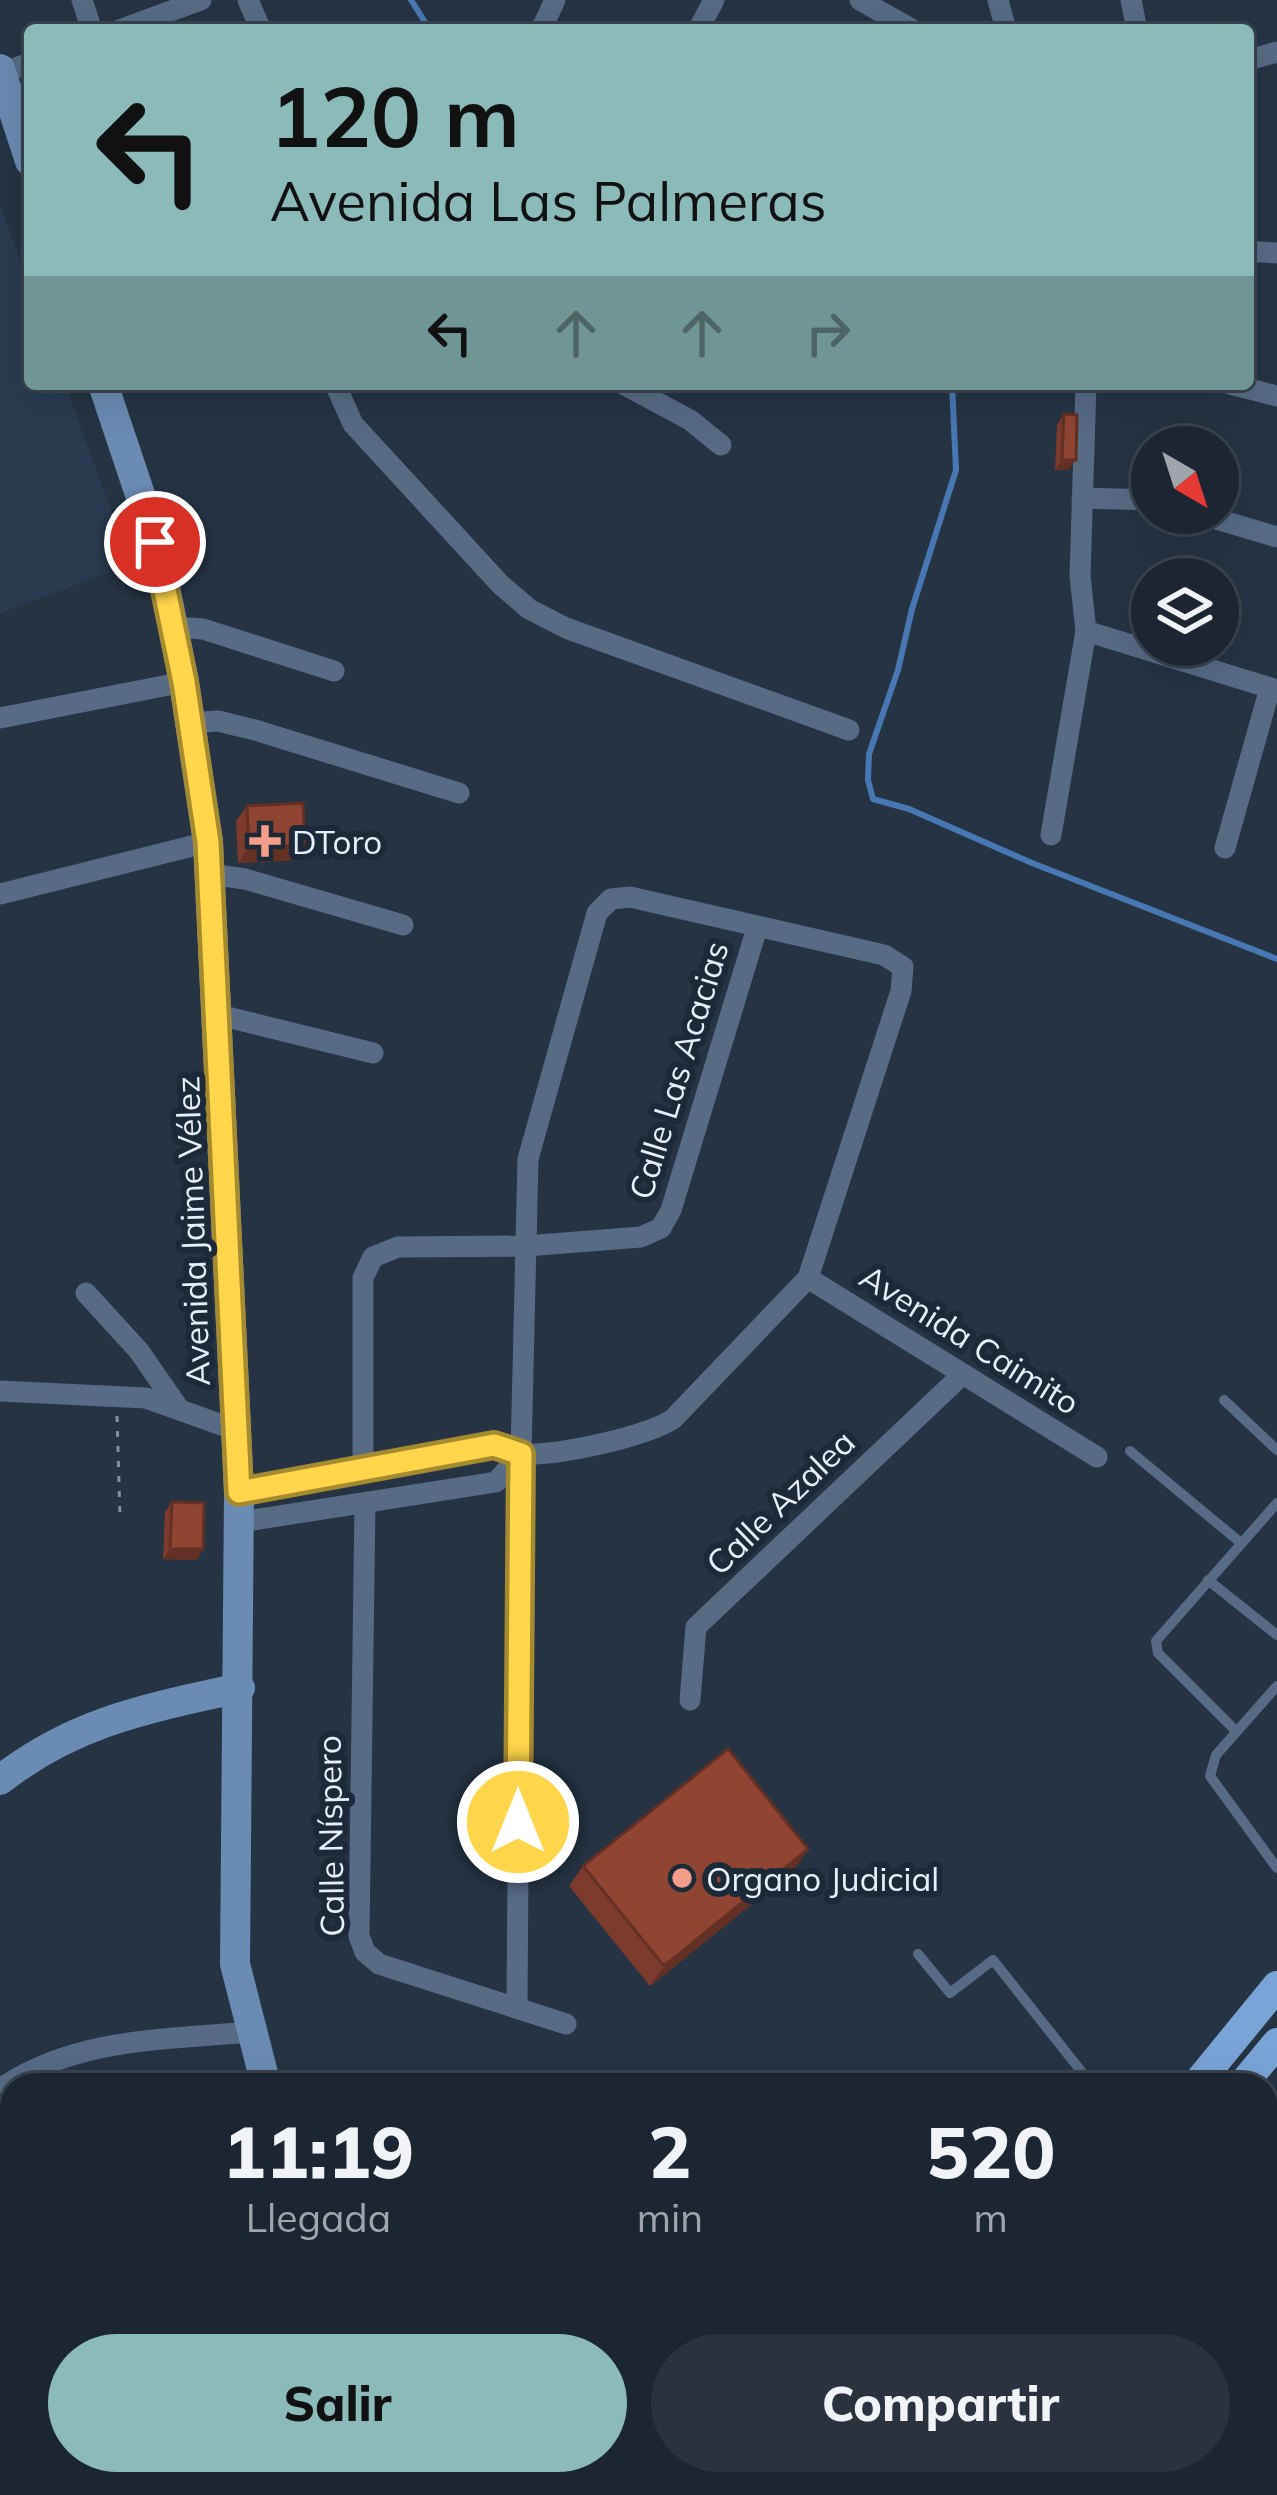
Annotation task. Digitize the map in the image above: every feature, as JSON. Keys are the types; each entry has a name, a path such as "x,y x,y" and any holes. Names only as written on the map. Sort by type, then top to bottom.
{"main road":[{"path":"1206,2073 1277,1986"},
{"path":"1252,2073 1277,2043"}],"street":[{"path":"135,24 201,0"},
{"path":"860,0 902,24"},
{"path":"1,71 24,142"},
{"name":"Avenida Jaime Vélez","path":"106,390 155,542 184,682 208,842 240,1507 235,1964 262,2073"},
{"path":"338,390 353,424 500,584 529,609 566,628 849,730"},
{"path":"634,390 690,420 722,445"},
{"path":"1051,835 1086,631 1081,576 1086,390"},
{"path":"1082,498 1131,499"},
{"path":"1239,526 1277,537"},
{"path":"173,627 203,629 334,671"},
{"path":"1086,631 1273,689 1225,848"},
{"path":"0,718 184,682"},
{"path":"190,723 218,721 255,730 459,793"},
{"path":"0,894 208,842"},
{"path":"210,874 245,879 403,926"},
{"path":"240,1507 363,1469 494,1445 521,1454 652,1432 674,1419 808,1278 901,991 902,967 884,955 630,897 611,899 597,913 528,1159 521,1454 517,2006"},
{"name":"Calle Las Acacias","path":"363,1469 363,1278 374,1257 398,1247 526,1246 641,1237 661,1228 671,1210 757,928"},
{"path":"219,1015 373,1053"},
{"name":"Avenida Caimito","path":"808,1278 1096,1457"},
{"path":"86,1293 140,1351 177,1406"},
{"name":"Calle Azalea","path":"690,1700 696,1627 963,1374"},
{"path":"0,1391 146,1398 236,1430"},
{"path":"240,1507 364,1503 496,1482 521,1454"},
{"name":"Calle Níspero","path":"364,1503 359,1936 365,1952 379,1964 566,2024"},
{"path":"0,1780 30,1756 98,1722 240,1688"},
{"path":"29,2073 61,2055 114,2044 250,2032"}],"lane":[{"path":"1224,1400 1277,1450"},
{"path":"1130,1450 1241,1543"},
{"path":"1236,1731 1158,1654 1156,1640 1277,1503"},
{"path":"1208,1580 1277,1635"},
{"path":"1275,1860 1210,1776 1216,1755 1277,1686"},
{"path":"919,1954 950,1993 993,1960 1081,2073"}],"path":[{"path":"116,1397 120,1516"}],"shaded area":[{"path":"0,205 24,271 24,390 67,390 131,564 0,613"}],"building":[{"path":"1064,414 1077,415 1076,460 1062,460"},
{"path":"303,803 305,845 249,848 247,806"},
{"path":"172,1502 204,1503 203,1549 170,1549"},
{"name":"Organo Judicial","path":"728,1749 808,1849 664,1966 583,1866"}],"waterway":[{"path":"411,0 426,24"},
{"path":"952,390 956,470 869,754 873,799 909,809 1277,959"}],"place":[{"name":"DToro","path":"265,841"},
{"name":"Organo Judicial","path":"682,1878"}],"route":[{"path":"155,542 184,682 208,842 239,1492 494,1445 521,1454 518,1822"}]}
